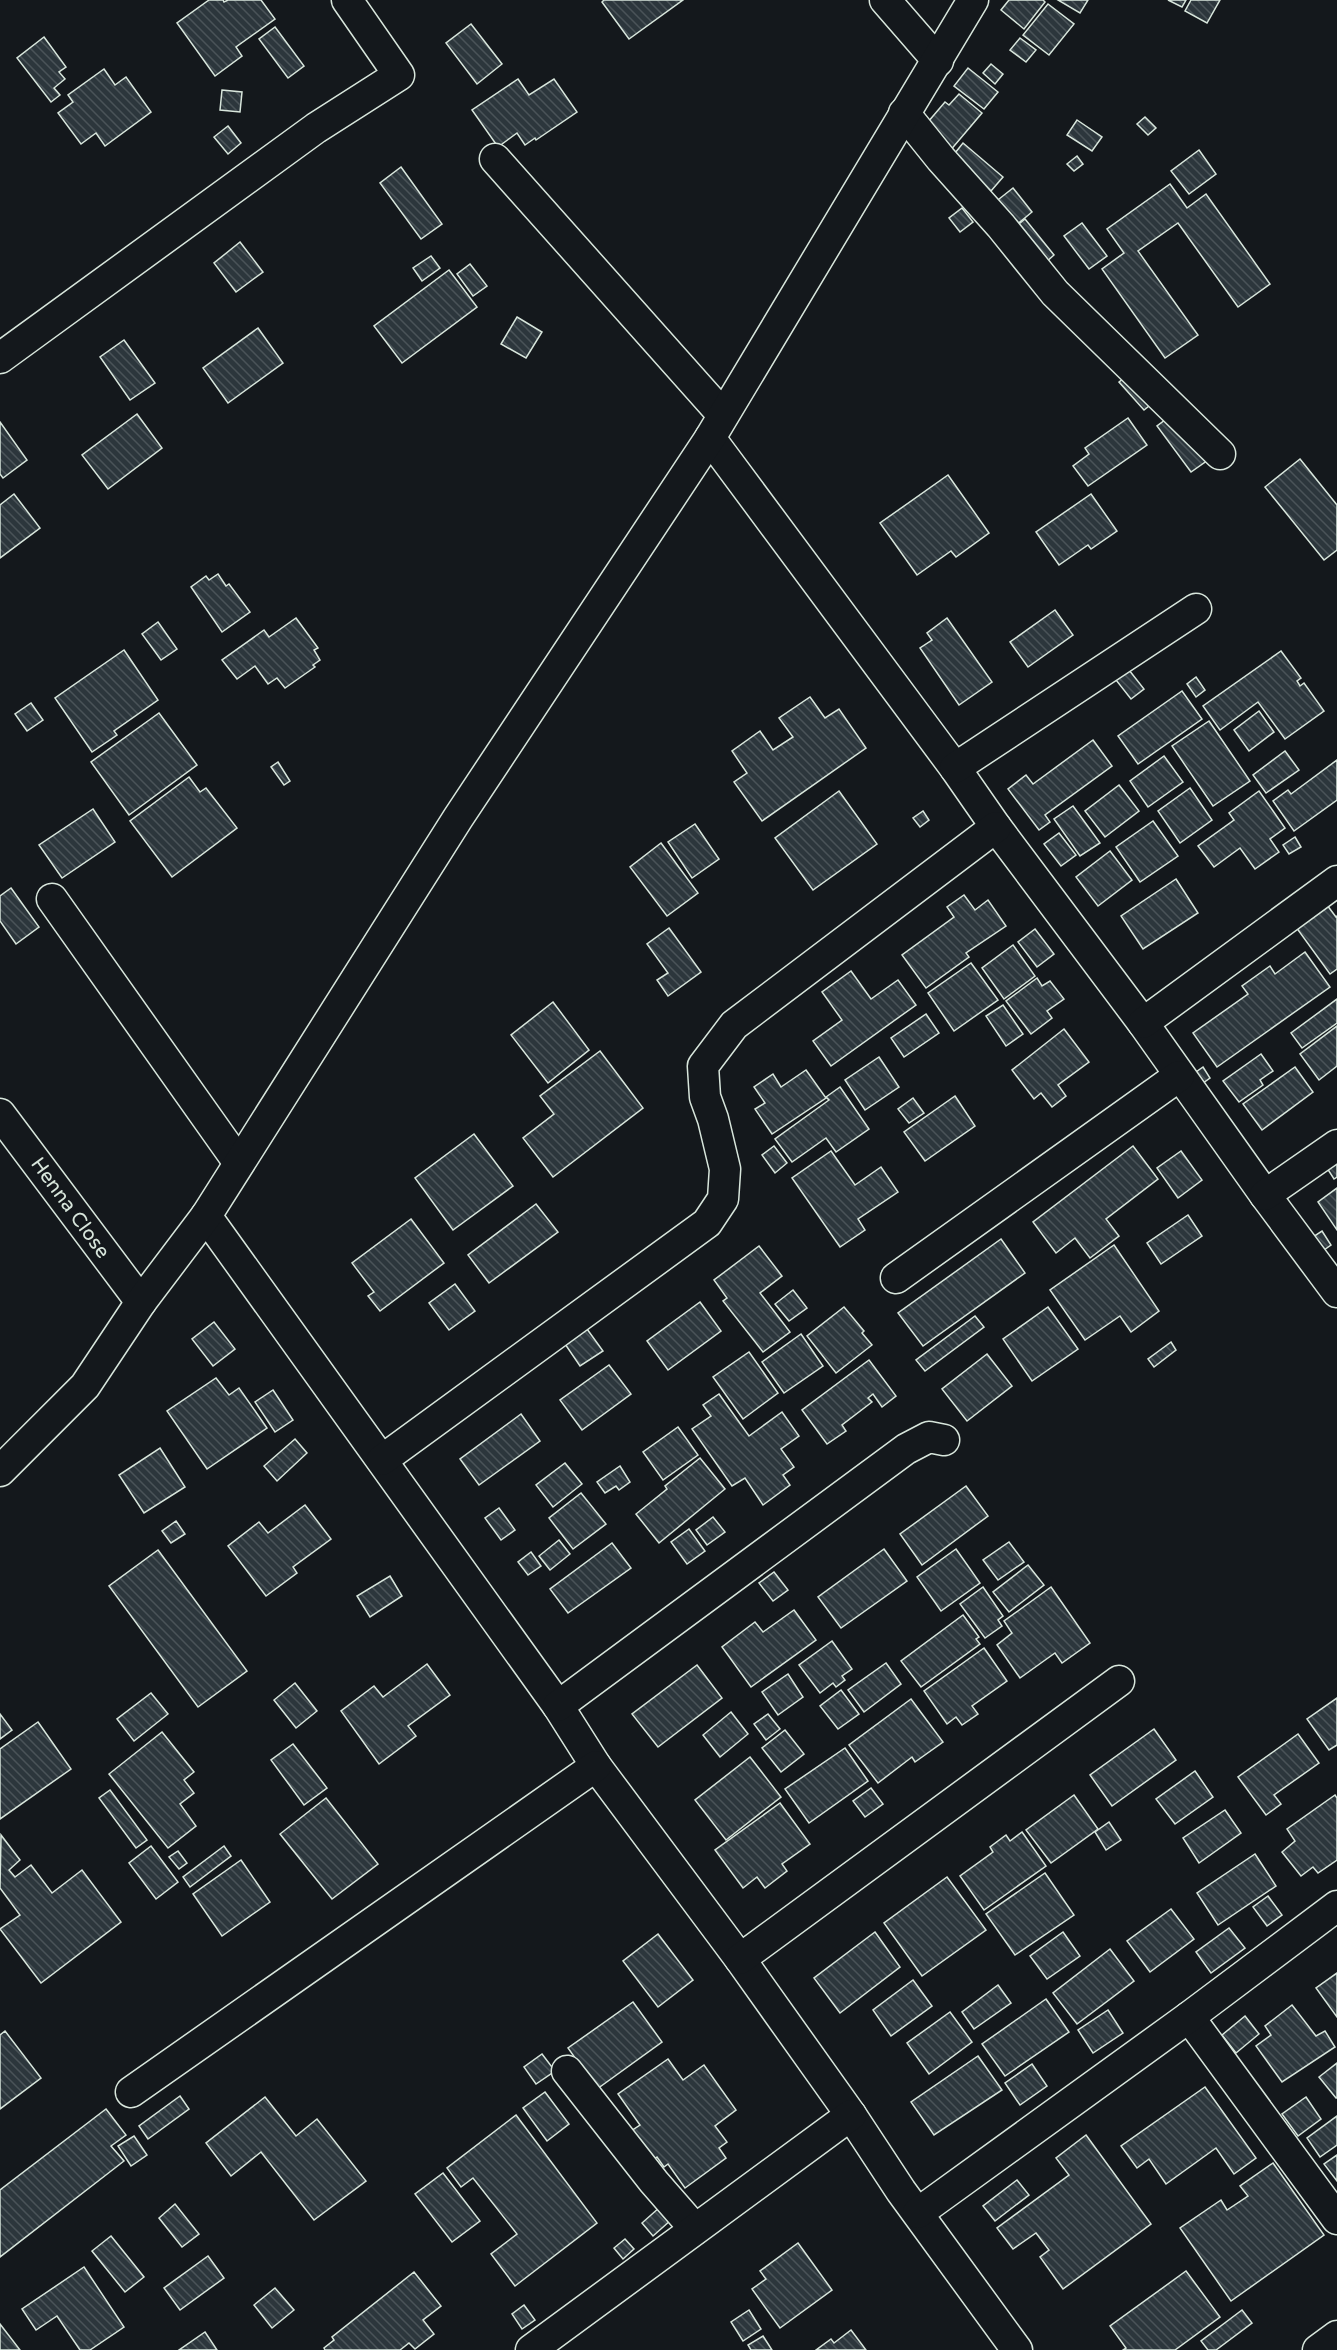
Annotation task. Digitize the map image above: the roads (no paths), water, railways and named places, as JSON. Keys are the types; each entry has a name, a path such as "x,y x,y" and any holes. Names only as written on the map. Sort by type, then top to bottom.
{"street":[{"path":"0,357 316,128 399,75 347,0"},
{"path":"885,0 938,61"},
{"path":"0,1471 85,1386 141,1302 206,1216 458,818 717,426 974,0"},
{"path":"904,113 1055,293 1220,454"},
{"path":"495,159 717,426 996,827 1143,1023 1179,1076 1337,1292"},
{"path":"955,768 1196,609"},
{"path":"382,1460 707,1223 723,1199 725,1169 713,1119 705,1097 703,1066 734,1025 996,827"},
{"path":"1143,1023 1337,881"},
{"path":"52,900 239,1163"},
{"path":"896,1278 1179,1076"},
{"name":"Henna Close","path":"0,1113 141,1302"},
{"path":"1265,1195 1337,1145"},
{"path":"206,1216 558,1706 596,1766 740,1959 851,2115 901,2192 1017,2350"},
{"path":"558,1706 906,1449 929,1437 944,1440"},
{"path":"740,1959 1119,1681"},
{"path":"131,2092 596,1766"},
{"path":"918,2213 1189,2017 1337,1906"},
{"path":"1189,2017 1337,2219"},
{"path":"567,2071 654,2182 695,2229"},
{"path":"531,2350 851,2115"},
{"path":"1318,2350 1337,2336"}]}
